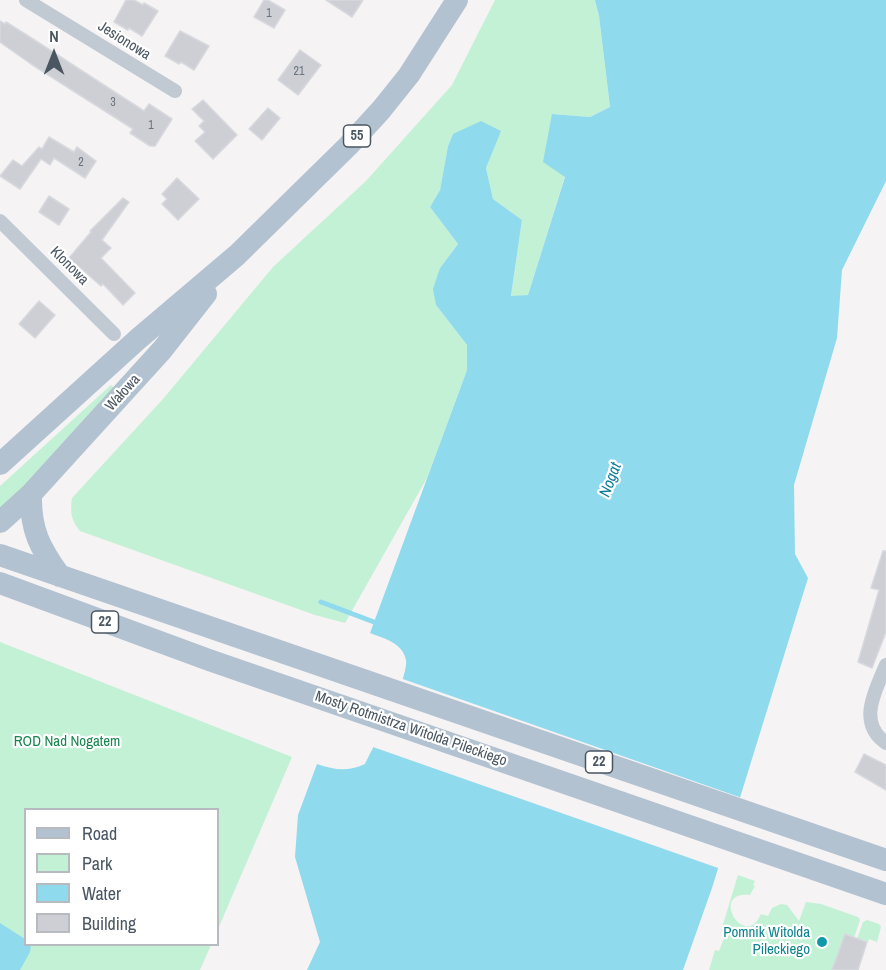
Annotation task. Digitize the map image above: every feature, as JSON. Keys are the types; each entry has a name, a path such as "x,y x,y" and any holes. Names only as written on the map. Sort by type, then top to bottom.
{"main road":[{"name":"Wałowa","path":"0,464 138,339 237,255 348,146 409,75 457,0"},
{"name":"Wałowa","path":"0,522 31,494 162,350 237,255"},
{"path":"31,494 30,508 35,534 40,546 60,576"},
{"name":"22","path":"0,555 60,576"},
{"name":"Mosty Rotmistrza Witolda Pileckiego","path":"60,576 886,860"},
{"name":"Mosty Rotmistrza Witolda Pileckiego","path":"0,583 209,660 886,894"}],"street":[{"name":"Jesionowa","path":"26,0 175,91"},
{"name":"Klonowa","path":"0,221 114,334"},
{"path":"886,665 869,716 875,735 886,743"}],"green space":[{"path":"495,0 595,0 610,107 590,117 552,114 565,176 528,295 511,297 522,220 493,199 486,168 500,131 453,134 448,146 440,190 430,207 458,244 440,268 436,305 467,345 467,370 427,478 345,623 315,615 80,531 72,516 72,498 163,399 273,267 366,181 452,85"},
{"path":"111,385 117,391 0,513 0,486"},
{"name":"ROD Nad Nogatem","path":"0,642 292,757 219,927 219,808 24,808 24,946 211,946 200,970 0,970"},
{"path":"738,875 755,881 750,895 738,896 732,901 731,909 734,917 739,923 747,926 754,924 761,914 768,916 772,908 781,904 787,905 799,921 806,902 821,904 858,917 860,920 854,938 845,935 832,970 709,970 715,950 719,951 726,933 721,931"},
{"path":"867,920 881,927 877,942 857,939 863,922"}],"water":[{"name":"Nogat","path":"595,0 886,0 886,181 842,270 837,338 794,485 795,554 808,578 712,888 683,970 307,970 320,942 295,857 298,815 317,764 341,769 365,764 397,696 405,669 404,654 397,645 370,633 467,370 467,345 436,305 433,289 440,268 458,244 430,207 440,190 448,146 453,134 481,121 501,131 486,168 493,199 522,220 511,296 528,295 565,177 543,162 552,114 590,117 610,107"},
{"path":"0,923 24,938 24,946 31,946 20,970 0,970"}],"pier":[{"path":"400,678 742,798 721,869 373,747"}],"building":[{"path":"126,0 134,0 143,5 144,3 158,11 142,36 114,22"},
{"path":"264,0 285,10 274,28 254,17"},
{"path":"326,0 363,0 352,17"},
{"path":"0,21 5,24 6,22 144,111 149,104 172,119 155,146 150,146 130,133 133,129 0,42"},
{"path":"180,31 209,46 194,70 165,56"},
{"path":"300,50 321,65 298,95 278,80"},
{"path":"203,100 237,135 213,159 195,141 205,132 199,126 204,121 192,109"},
{"path":"268,108 280,118 262,140 249,129"},
{"path":"49,137 74,152 77,147 96,161 85,178 54,158 50,165 41,159 20,189 0,176 13,160 22,166 39,147 42,149"},
{"path":"177,178 199,199 178,220 162,204 167,199 162,194"},
{"path":"49,196 69,209 59,225 39,212"},
{"path":"123,198 129,202 102,240 111,248 101,258 135,293 123,305 103,284 101,286 69,258 90,231"},
{"path":"39,301 55,315 35,338 19,324"},
{"path":"883,551 886,551 886,632 872,668 858,662 879,590 871,588"},
{"path":"864,754 886,765 886,790 855,772"},
{"path":"845,934 867,942 858,970 832,970"}],"waterway":[{"path":"321,602 374,622"}],"place":[{"name":"Pomnik Witolda Pileckiego","path":"822,942"}]}
